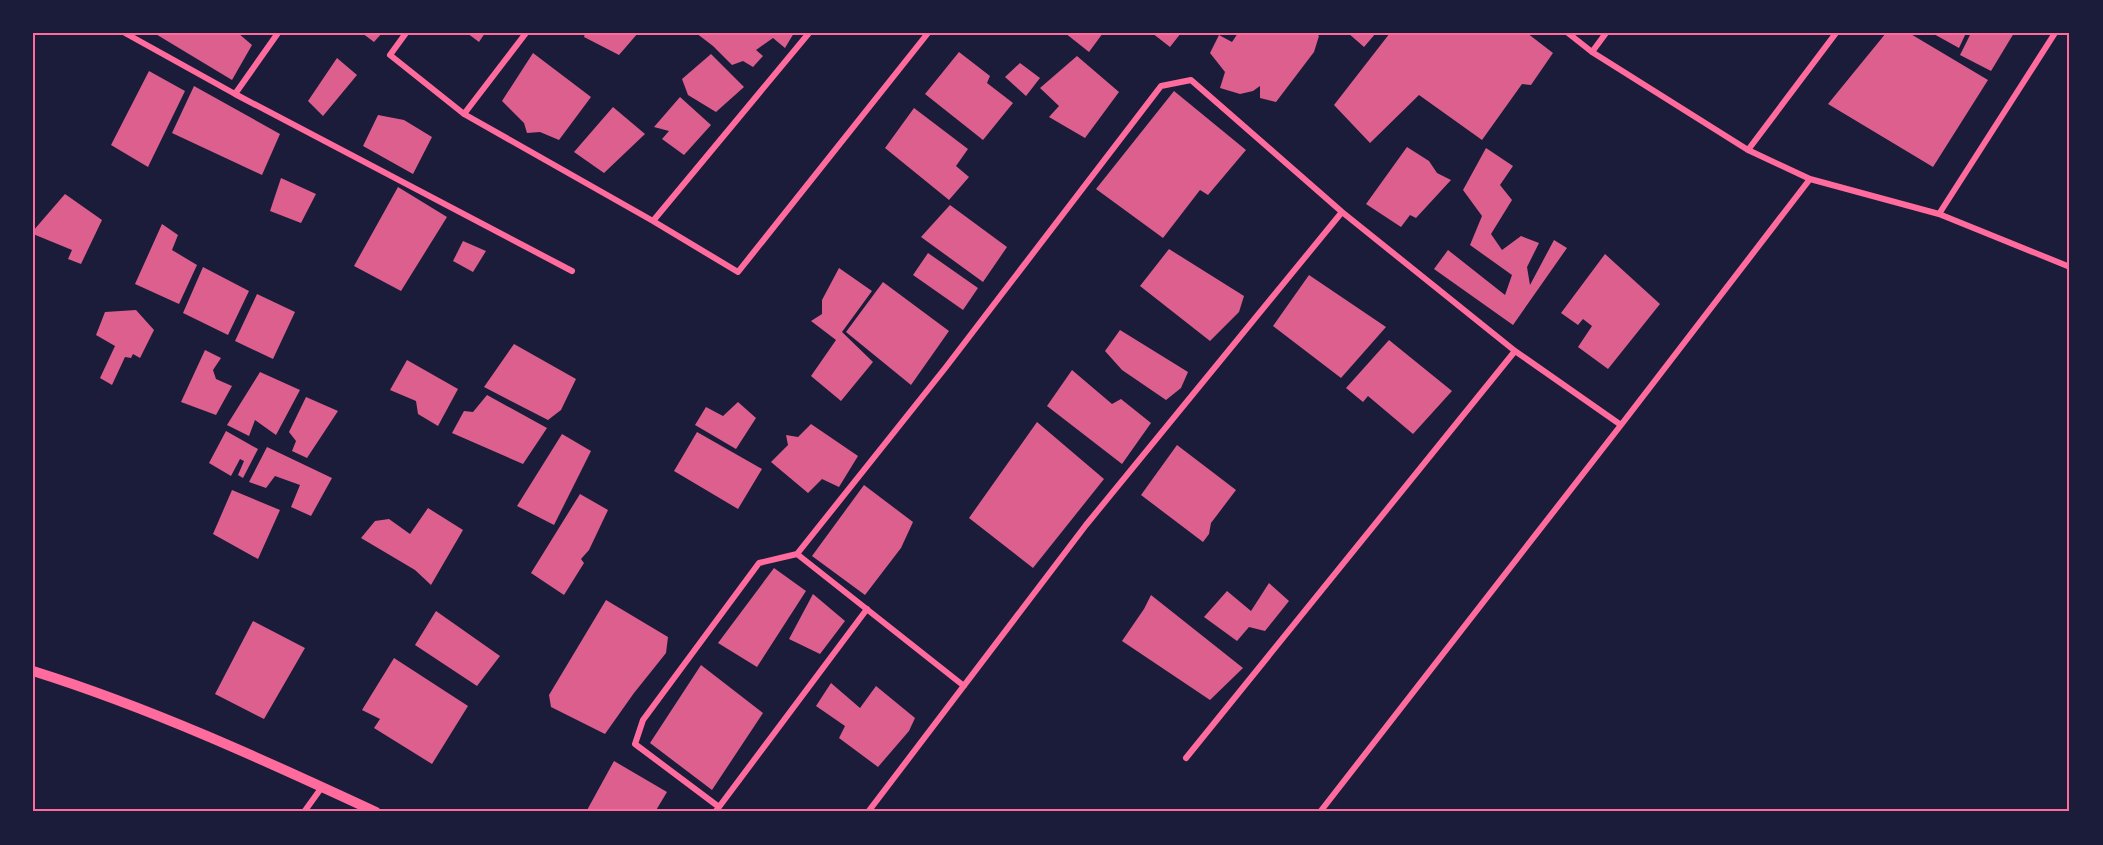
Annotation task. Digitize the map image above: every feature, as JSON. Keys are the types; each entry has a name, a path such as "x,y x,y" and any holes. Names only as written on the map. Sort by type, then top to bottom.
{"street":[{"path":"125,33 235,94 572,271"},
{"path":"235,94 278,33"},
{"path":"406,33 390,55 464,114 738,272 928,33"},
{"path":"464,114 526,33"},
{"path":"653,221 809,33"},
{"path":"1568,33 1592,52 1748,150 1810,178 1939,214 2070,267"},
{"path":"1592,52 1606,33"},
{"path":"1748,150 1836,33"},
{"path":"1939,214 2055,33"},
{"path":"867,609 717,809 634,744 643,720 759,563 797,554 946,367 1161,86 1191,80 1342,212 1515,351 1621,425"},
{"path":"1320,812 1810,178"},
{"path":"868,812 1086,525 1342,212"},
{"path":"1186,758 1515,351"},
{"path":"797,554 964,686"},
{"path":"33,671 95,691 258,757 376,812"},
{"path":"304,812 321,787"}],"building":[{"path":"154,33 238,33 252,45 232,80"},
{"path":"362,33 382,33 374,42"},
{"path":"467,33 485,33 479,42"},
{"path":"585,33 638,33 619,55 584,37"},
{"path":"696,33 794,33 785,48 773,38 756,50 763,56 753,67 743,61 732,65"},
{"path":"1065,33 1103,33 1089,52"},
{"path":"1152,33 1181,33 1170,47"},
{"path":"1238,33 1316,33 1319,36 1314,52 1276,102 1260,98 1260,86 1253,91 1240,94 1220,88 1225,72 1210,53 1219,35 1232,42"},
{"path":"1348,33 1376,33 1364,47"},
{"path":"1390,33 1527,33 1553,53 1531,85 1522,84 1482,140 1419,95 1370,143 1334,105"},
{"path":"1886,33 1909,33 1988,80 1933,167 1828,104"},
{"path":"1932,33 1966,33 1959,48"},
{"path":"1971,33 2014,33 1991,71 1960,55"},
{"path":"959,52 990,76 987,83 1013,103 983,140 925,94"},
{"path":"533,53 591,97 559,140 540,132 527,133 524,123 502,101"},
{"path":"711,54 744,87 716,112 688,95 682,79"},
{"path":"1077,56 1119,92 1085,138 1049,117 1059,106 1040,88"},
{"path":"337,58 357,75 323,116 308,101"},
{"path":"1020,63 1040,78 1026,96 1005,77"},
{"path":"149,71 185,91 148,167 111,145"},
{"path":"194,86 280,134 262,175 172,133"},
{"path":"1174,91 1246,150 1208,195 1200,190 1163,238 1096,189"},
{"path":"680,97 711,125 684,155 662,139 669,131 654,127"},
{"path":"613,107 645,134 604,173 574,152"},
{"path":"914,108 968,149 956,166 969,177 949,200 885,148"},
{"path":"378,115 404,120 432,137 413,174 363,146"},
{"path":"1407,147 1429,161 1437,173 1451,180 1416,218 1410,215 1401,227 1366,204"},
{"path":"1486,148 1513,166 1500,185 1512,200 1491,234 1502,250 1521,236 1539,243 1527,267 1530,285 1554,240 1567,248 1513,325 1434,269 1448,250 1505,295 1512,275 1470,245 1482,216 1463,190"},
{"path":"281,178 316,194 301,223 270,211"},
{"path":"398,187 447,217 401,291 354,266"},
{"path":"65,194 102,220 81,264 68,259 72,250 33,234 33,231"},
{"path":"950,205 1007,247 983,282 921,237"},
{"path":"162,224 178,235 172,250 197,265 179,304 135,284"},
{"path":"463,241 486,251 473,272 453,261"},
{"path":"1169,249 1244,296 1239,312 1210,341 1140,286"},
{"path":"928,253 978,288 963,310 913,275"},
{"path":"1605,254 1660,304 1608,369 1578,347 1592,326 1583,319 1578,325 1561,313"},
{"path":"203,267 249,291 228,335 183,313"},
{"path":"839,268 872,291 842,332 873,362 841,401 811,376 836,340 811,321 822,314 822,300"},
{"path":"1309,275 1386,327 1341,378 1273,326"},
{"path":"883,282 949,331 911,385 846,332"},
{"path":"257,294 295,312 273,359 235,341"},
{"path":"136,310 154,330 140,358 133,354 131,358 125,357 112,385 100,378 115,346 96,335 105,312"},
{"path":"1120,330 1188,372 1181,388 1166,400 1122,370 1105,351"},
{"path":"1389,340 1452,391 1413,434 1368,396 1363,402 1346,388"},
{"path":"514,344 576,379 561,410 548,420 484,387"},
{"path":"205,350 221,358 213,370 216,379 232,386 216,415 181,402"},
{"path":"407,360 458,389 438,426 418,414 416,401 390,390"},
{"path":"1072,370 1112,404 1121,399 1151,423 1122,464 1047,406"},
{"path":"260,372 300,390 276,435 255,420 249,436 227,425"},
{"path":"487,395 547,428 523,464 452,433 464,411 473,412"},
{"path":"306,397 338,411 307,458 292,451 296,441 289,432"},
{"path":"738,402 756,418 736,449 695,425 706,407 723,416"},
{"path":"1037,422 1104,479 1033,568 969,518"},
{"path":"811,424 858,456 839,487 822,479 808,493 771,462 788,445 786,435 798,437"},
{"path":"226,431 258,449 243,478 238,475 244,461 240,459 231,476 209,463"},
{"path":"697,432 762,469 738,509 674,471"},
{"path":"562,434 591,451 554,525 517,506"},
{"path":"1177,445 1236,490 1211,523 1209,534 1203,542 1141,495"},
{"path":"267,447 332,478 311,516 291,507 300,485 275,476 266,488 249,482"},
{"path":"864,485 913,522 901,548 865,595 812,556"},
{"path":"232,490 280,510 258,559 213,534"},
{"path":"580,494 608,510 589,550 581,559 584,563 564,595 531,573"},
{"path":"428,508 463,530 431,585 415,570 361,538 375,521 389,519 410,534"},
{"path":"774,568 806,591 757,667 718,643"},
{"path":"1269,583 1289,601 1265,631 1249,627 1237,641 1204,617 1227,591 1251,611"},
{"path":"813,594 845,621 820,654 789,639"},
{"path":"1151,595 1243,668 1210,700 1122,641"},
{"path":"606,600 668,637 666,653 605,734 551,707 549,695"},
{"path":"436,611 500,656 477,686 415,645"},
{"path":"253,621 305,648 264,719 215,694"},
{"path":"394,658 468,706 432,764 374,728 380,719 362,710"},
{"path":"701,665 763,713 712,790 650,743"},
{"path":"831,683 860,708 876,686 915,718 909,731 878,767 839,738 845,726 816,706"},
{"path":"614,761 667,792 655,812 586,812"}]}
